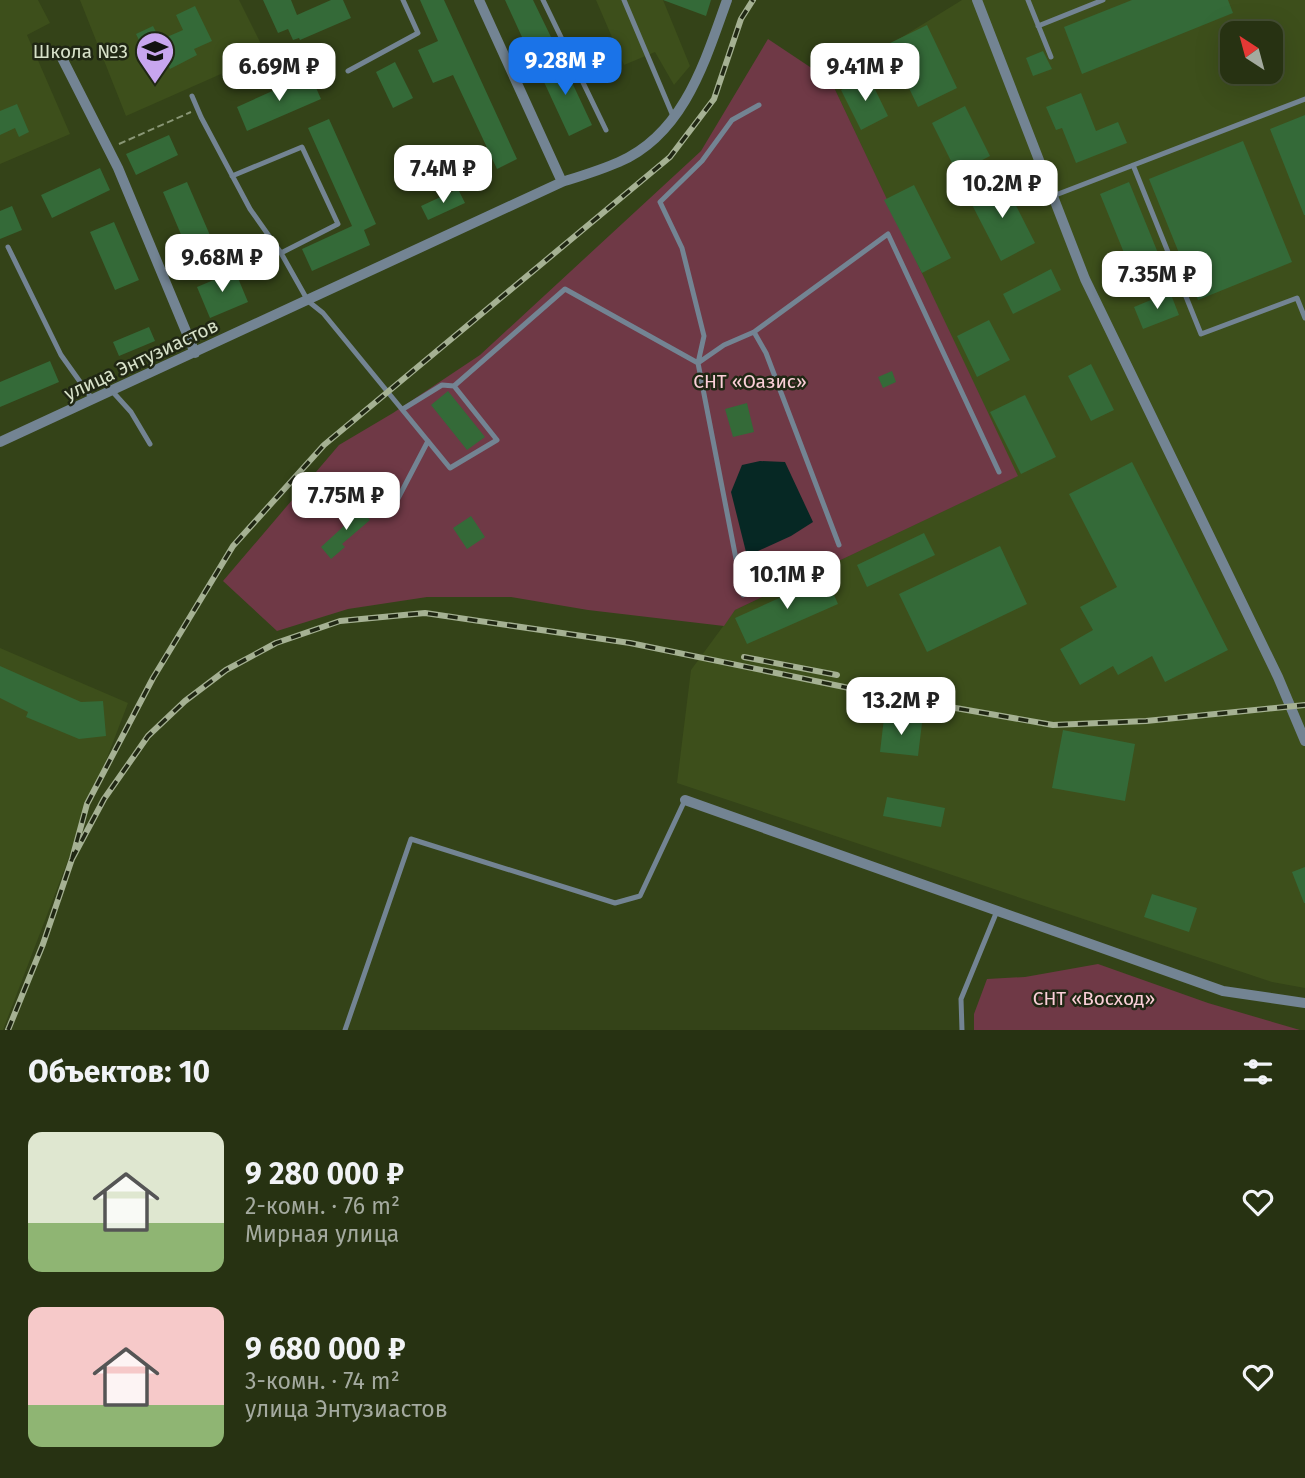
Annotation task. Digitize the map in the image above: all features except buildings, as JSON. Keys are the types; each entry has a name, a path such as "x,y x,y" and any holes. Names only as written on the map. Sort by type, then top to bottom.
{"street":[{"path":"479,0 562,182"},
{"name":"улица Энтузиастов","path":"0,442 562,182 621,162 649,144 674,118 702,71 727,0"},
{"path":"977,0 1085,279 1278,677 1305,741"},
{"path":"62,58 109,149 195,353"},
{"path":"685,800 1223,991 1305,1003"}],"lane":[{"path":"348,71 418,33 403,0"},
{"path":"543,0 606,130"},
{"path":"624,0 674,118"},
{"path":"1028,0 1051,57"},
{"path":"1038,26 1103,0"},
{"path":"192,96 250,209 281,253 308,301 323,313 450,468 497,440 454,386"},
{"path":"1053,196 1305,99"},
{"path":"743,595 698,363 704,336 682,248 660,202 702,161 732,120 759,105"},
{"path":"232,176 302,148 338,224 281,253"},
{"path":"1133,165 1201,334 1297,298 1305,318"},
{"path":"698,363 724,345 754,332 888,234 999,472"},
{"path":"8,247 61,355 93,400"},
{"path":"403,409 442,385 454,386 565,289 698,363"},
{"path":"754,332 766,353 839,545"},
{"path":"112,391 131,412 150,444"},
{"path":"393,508 428,441"},
{"path":"345,1030 411,839 615,903 640,896 685,800"},
{"path":"962,1030 961,999 997,911"}],"path":[{"path":"109,149 197,109"}],"shaded area":[{"path":"0,0 38,0 50,23 27,35 70,134 0,164"},
{"name":"Школа №3","path":"80,0 239,0 266,54 126,116"},
{"path":"596,0 663,0 690,66 674,85 655,52 624,65"},
{"path":"962,0 1305,0 1305,988 1272,982 677,783 691,670 735,610 1017,476 831,81"},
{"path":"0,648 128,703 3,1030 0,1030"}],"green space":[{"name":"СНТ «Оазис»","path":"768,39 831,81 1018,476 735,610 724,626 588,610 511,597 427,597 348,609 277,631 223,581 339,445 480,355 701,151"},
{"name":"СНТ «Восход»","path":"1098,964 1208,1003 1300,1030 974,1030 974,1014 987,979 1025,977"}],"water":[{"path":"760,461 785,462 813,522 791,536 747,556 731,492 742,465"}],"railway":[{"path":"8,1030 43,944 72,859 87,804 153,678 233,546 324,445 670,157 714,99 741,19 753,0"},
{"path":"72,859 104,799 148,736 185,701 226,670 276,643 340,621 425,613 630,643 898,698 1053,725 1146,721 1305,705"},
{"path":"744,657 837,675"}],"place":[{"name":"Школа №3","path":"155,85"}]}
